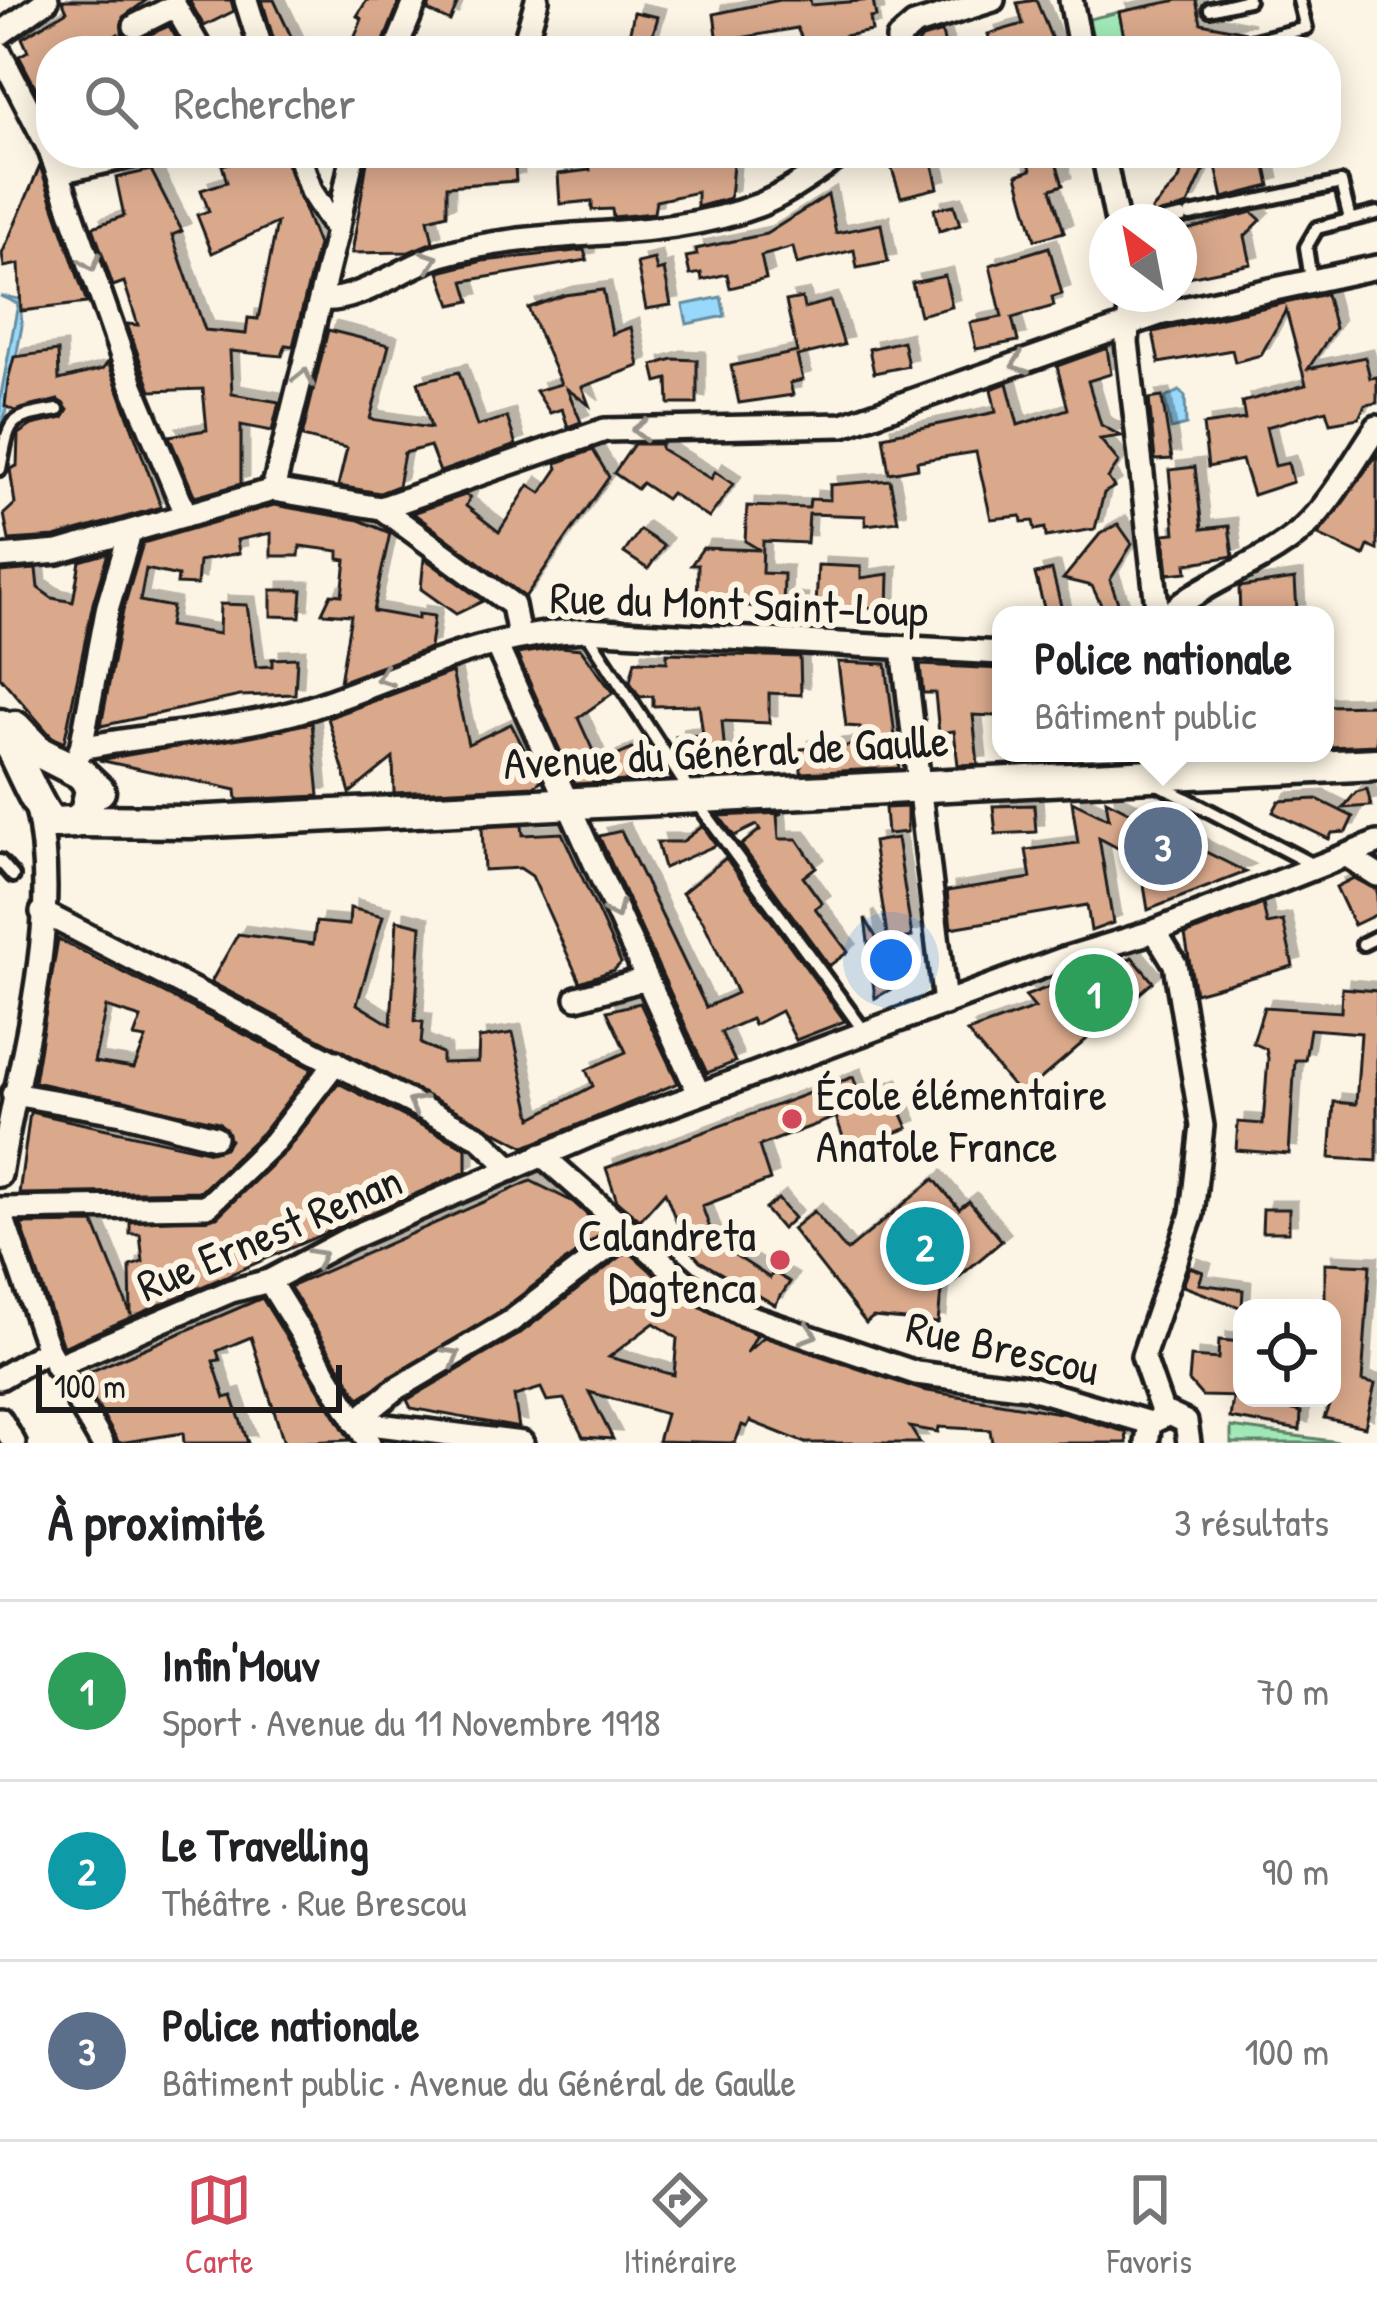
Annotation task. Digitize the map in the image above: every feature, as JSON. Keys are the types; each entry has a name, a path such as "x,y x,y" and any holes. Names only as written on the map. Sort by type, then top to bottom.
{"main road":[{"path":"0,721 24,765 36,805 53,823 76,822 91,802 76,766"},
{"path":"0,721 76,766 111,802 151,820"},
{"name":"Avenue du Général de Gaulle","path":"76,822 568,804 1139,774 1173,762 1377,764"},
{"path":"36,805 43,776 76,766"}],"street":[{"path":"0,34 47,0"},
{"path":"246,0 257,36"},
{"path":"401,36 416,0"},
{"path":"527,36 537,0"},
{"path":"901,36 914,25 993,0"},
{"path":"1071,0 1078,36"},
{"path":"135,26 176,6 193,36"},
{"path":"0,53 36,120"},
{"path":"58,168 132,385 186,515"},
{"path":"303,168 311,191 337,231"},
{"path":"273,490 350,168"},
{"path":"321,299 344,298 441,255 572,231 633,232 759,205 820,168"},
{"path":"1106,168 1114,204"},
{"path":"381,508 605,430 843,425 1130,324 1377,267"},
{"path":"1130,312 1130,375 1157,606"},
{"path":"1178,606 1198,587 1277,547 1310,522 1377,427"},
{"path":"0,557 58,552 273,490 381,508 513,605 519,636"},
{"path":"76,766 108,605 130,532"},
{"name":"Rue du Mont Saint-Loup","path":"76,766 310,708 394,673 519,636 585,630 992,653"},
{"path":"496,644 699,1094"},
{"path":"903,648 945,1004"},
{"path":"36,805 43,902"},
{"path":"0,1175 43,902 56,849 76,822"},
{"name":"Rue Ernest Renan","path":"0,1378 230,1291 269,1281 348,1239 699,1094 1156,931 1377,843"},
{"path":"1347,856 1377,875"},
{"path":"43,902 480,1138 512,1169"},
{"path":"1156,931 1175,964 1202,1126 1192,1214 1143,1356 1153,1427 1186,1422 1189,1443"},
{"path":"577,998 645,979"},
{"path":"102,1443 52,1358 0,1210 207,1206 274,1142 336,1062"},
{"path":"13,1094 122,1113 215,1137"},
{"name":"Rue Brescou","path":"542,1155 689,1285 742,1314 916,1373 1027,1387 1153,1427"},
{"path":"356,1422 396,1389 510,1322 630,1232"},
{"path":"269,1281 369,1443"},
{"path":"0,1420 14,1443"},
{"path":"356,1422 522,1443"}],"lane":[{"path":"1210,9 1248,0"},
{"path":"1274,36 1306,28 1299,0"},
{"path":"1197,212 1341,183 1350,219"},
{"path":"1312,282 1306,247 1317,228 1377,213"},
{"path":"0,469 9,425 16,417 58,410"},
{"path":"585,630 694,798 866,1034"},
{"path":"1139,774 1318,867"},
{"path":"0,861 13,876"},
{"path":"1363,944 1377,937"}],"green space":[{"path":"1119,12 1124,36 1093,36 1089,19"},
{"path":"1231,1427 1346,1443 1231,1443"}],"water":[{"path":"0,296 20,299 22,326 0,441 0,400 18,304"},
{"path":"721,297 725,316 687,324 683,305"},
{"path":"1179,391 1185,396 1186,425 1171,429 1165,398"}],"building":[{"path":"62,0 147,0 123,17 126,36 36,36 36,88 19,56 28,51 22,38 67,11"},
{"path":"189,0 231,0 234,11 204,26"},
{"path":"262,0 274,0 291,36 273,36"},
{"path":"367,0 400,0 386,36 355,36 362,19 357,16"},
{"path":"431,0 459,0 450,21 428,11"},
{"path":"780,0 810,0 811,5 873,0 876,17 870,18 872,31 844,36 801,36 797,28 717,36 714,14"},
{"path":"1036,0 1051,36 988,36 1023,24 1017,3"},
{"path":"1196,0 1201,23 1246,32 1124,36 1119,12"},
{"path":"634,12 658,17 652,36 629,36"},
{"path":"169,26 175,36 146,36"},
{"path":"41,168 87,303 21,311 19,264 4,267 2,254"},
{"path":"223,168 289,168 318,245 293,346 286,345 282,356 230,351 232,394 279,402 272,431 241,425 241,484 195,497 169,436 207,430 203,389 151,391 127,324 138,325 124,282 113,286 93,227 124,216 116,178 151,170 182,231 172,235 205,330 246,334 248,318 258,319 277,223 212,253 197,215 209,211 201,190 227,182"},
{"path":"366,168 515,168 516,181 447,186 447,214 428,219 433,242 409,252 352,253"},
{"path":"733,168 730,198 697,207 697,192 656,201 654,213 613,217 612,209 592,210 592,201 560,204 558,174"},
{"path":"892,168 933,168 938,188 901,197"},
{"path":"1058,168 1063,185 1051,189 1064,232 1035,240 1017,175"},
{"path":"1183,168 1205,168 1188,204 1157,204 1179,180"},
{"path":"1216,168 1266,168 1270,186 1223,198"},
{"path":"828,195 836,233 881,224 888,262 857,268 854,250 797,264 793,247 761,256 766,279 730,288 727,274 702,280 701,273 690,275 686,257 697,255 696,249 766,234"},
{"path":"954,205 960,225 939,231 934,209"},
{"path":"1252,212 1261,220 1245,236 1251,264 1197,275 1197,227"},
{"path":"1049,247 1062,294 1052,297 1054,306 1012,318 1018,341 976,349 970,323 1002,317 990,265"},
{"path":"584,250 587,260 464,281 470,301 451,305 439,272 483,261"},
{"path":"654,259 657,271 664,269 671,305 646,309 637,263"},
{"path":"945,276 952,307 920,315 912,283"},
{"path":"603,290 612,334 631,327 639,366 582,387 589,405 567,389 581,422 568,427 562,409 550,413 536,391 561,384 528,308 565,295"},
{"path":"1326,294 1335,328 1308,369 1365,357 1370,378 1377,377 1377,403 1365,405 1359,418 1330,423 1326,410 1266,427 1275,466 1288,463 1293,482 1253,495 1242,460 1208,467 1203,425 1245,419 1242,402 1306,385 1286,310 1261,355 1235,362 1232,350 1159,363 1153,332"},
{"path":"802,298 804,308 830,301 844,345 797,356 803,380 790,383 793,395 739,403 731,366 797,352 786,301"},
{"path":"328,330 389,345 370,419 431,428 418,382 459,372 477,426 507,417 516,445 440,472 430,446 404,453 398,486 380,493 338,486 347,448 302,437"},
{"path":"903,341 908,366 874,373 869,349"},
{"path":"1107,348 1111,374 1088,381 1101,425 1121,436 1100,439 1119,462 1108,478 1114,487 1104,493 1095,529 1046,537 1045,528 1035,530 1033,521 1022,522 1021,516 991,519 976,452 917,461 918,468 889,473 883,436 996,412 991,389 1007,383 1018,425 1068,409 1057,366"},
{"path":"58,351 59,380 103,369 108,362 161,507 55,537 9,540 4,514 15,504 10,469 17,466 18,434 32,425 63,418 68,410 58,400 15,411 5,406 8,380 14,357"},
{"path":"673,359 697,360 697,404 669,404 668,379 657,382 653,365"},
{"path":"1162,397 1172,459 1155,460 1149,399"},
{"path":"634,444 661,444 661,449 711,479 715,472 733,484 709,518 671,493 666,499 642,483 637,489 614,473"},
{"path":"593,450 609,477 525,597 413,513 465,495 470,497 466,506 499,532 529,485 541,493 558,468 556,463"},
{"path":"1377,455 1377,550 1368,546 1364,556 1318,535"},
{"path":"1195,467 1202,529 1229,526 1233,556 1186,564 1187,572 1168,574 1164,534 1175,533 1169,470"},
{"path":"890,480 898,521 866,525 865,516 809,514 807,543 763,541 762,573 784,574 783,612 727,602 727,613 697,612 698,565 691,565 703,548 760,550 745,541 747,506 809,508 810,499 830,500 830,485"},
{"path":"274,505 359,520 390,533 373,611 418,619 418,614 434,616 430,648 340,682 351,615 322,613 331,594 342,595 346,560 339,559 339,551 300,546 299,556 271,556 271,533 237,540 239,553 199,561 197,585 177,584 178,576 146,569 140,601 172,607 169,626 219,634 220,604 247,605 256,667 272,666 272,659 297,658 295,694 240,696 101,726 123,610 143,543"},
{"path":"1118,524 1132,544 1110,580 1119,606 1102,606 1092,586 1063,579 1100,534"},
{"path":"640,530 664,546 648,569 624,553"},
{"path":"108,553 64,743 51,736 0,677 0,572 36,569 38,588 52,598 73,602 80,561"},
{"path":"424,558 483,601 456,614 421,589"},
{"path":"818,565 861,567 861,578 889,574 888,608 816,607"},
{"path":"1052,570 1061,606 1044,606 1035,574"},
{"path":"1295,579 1297,606 1240,606 1239,587"},
{"path":"271,590 302,590 300,617 271,616"},
{"path":"788,601 800,602 800,612 816,613 816,628 786,626"},
{"path":"560,647 581,649 613,693 578,718 599,764 645,743 663,779 575,784 517,654"},
{"path":"667,653 800,657 801,695 769,693 769,723 722,721 725,755 741,753 743,775 727,776 726,769 689,772 678,755 676,737 703,735 699,705 653,706 653,696 640,697 630,682 635,661 667,662"},
{"path":"838,662 886,664 899,768 801,773 801,749 860,745 860,727 846,726"},
{"path":"920,665 992,669 992,716 973,715 978,764 958,765 954,731 939,733 935,693 923,693"},
{"path":"452,672 468,744 511,724 541,781 534,786 394,793 393,758 350,793 328,718"},
{"path":"1376,705 1377,745 1334,747 1334,706"},
{"path":"312,723 319,796 237,800 236,790 99,760"},
{"path":"1367,789 1371,806 1343,808 1356,792"},
{"path":"1317,799 1353,817 1346,832 1332,833 1329,839 1273,812 1279,801"},
{"path":"1106,800 1148,821 1170,824 1202,850 1246,872 1148,910 1140,860 1099,838 1113,923 1091,931 1087,905 951,928 947,891 1031,878 1026,850 1078,843 1072,801 1109,819"},
{"path":"1034,805 1036,832 996,834 993,806"},
{"path":"907,807 907,832 887,834 885,808"},
{"path":"782,813 777,815 779,839 797,839 816,867 803,877 822,903 815,908 848,952 829,966 741,845 760,830 757,825 734,836 719,816"},
{"path":"522,825 523,835 562,833 621,963 614,970 580,982 532,876 520,868 484,870 482,827"},
{"path":"703,826 716,845 664,868 657,842 682,842"},
{"path":"621,831 706,1007 737,993 703,921 682,893 726,858 845,1021 796,1040 781,1011 754,1025 751,1019 721,1032 735,1062 707,1073 599,836"},
{"path":"897,838 912,937 888,941 873,842"},
{"path":"1354,878 1377,890 1377,914 1354,925 1336,887"},
{"path":"1263,904 1267,924 1283,921 1293,966 1195,993 1185,935"},
{"path":"350,908 383,916 357,1004 391,1025 397,920 421,926 415,1021 423,1022 421,1044 442,1053 442,1063 478,1062 479,1038 513,1033 532,1118 593,1086 586,1070 626,1052 607,1011 640,1003 678,1083 525,1147 211,982 238,934 313,944 316,922 349,925"},
{"path":"865,918 902,983 875,998"},
{"path":"58,939 312,1069 263,1132 201,1191 19,1194 30,1112 211,1152 225,1148 230,1140 219,1122 34,1082","holes":["106,1007 141,1018 134,1037 146,1039 134,1068 94,1062"]},
{"path":"1132,957 1153,982 1021,1096 967,1032 1035,1008 1025,996 1114,963 1118,968"},
{"path":"1342,988 1377,991 1377,1161 1330,1158 1334,1102 1356,1104 1361,1033 1310,1029 1305,1060 1295,1060 1289,1154 1236,1150 1238,1122 1263,1124 1268,1058 1266,1049 1253,1043 1264,1007 1341,1012"},
{"path":"853,1077 861,1098 890,1087 908,1128 848,1151 836,1117 759,1146 770,1180 702,1206 715,1242 770,1278 773,1272 790,1282 775,1305 700,1261 685,1244 665,1192 640,1220 617,1201 606,1168"},
{"path":"338,1083 466,1148 466,1172 63,1347 21,1224 94,1223 131,1315 130,1266 143,1262 140,1234 130,1234 130,1222 217,1217 286,1151"},
{"path":"934,1179 959,1209 969,1201 1002,1241 941,1292 938,1323 873,1317 866,1323 792,1229 814,1211 847,1251"},
{"path":"531,1181 573,1202 605,1231 502,1310 359,1398 290,1287"},
{"path":"778,1199 794,1218 782,1229 765,1209"},
{"path":"1263,1209 1289,1209 1289,1232 1262,1232"},
{"path":"628,1251 662,1281 659,1284 757,1335 746,1353 764,1337 922,1390 1066,1414 1126,1432 1127,1443 992,1443 990,1430 939,1427 938,1432 910,1427 920,1443 805,1443 750,1421 747,1427 742,1425 735,1443 658,1441 666,1414 589,1392 613,1439 583,1437 564,1399 547,1401 541,1388 514,1396 519,1428 411,1408 407,1400 518,1335","holes":["654,1323 677,1338 674,1375 609,1357"]},
{"path":"1325,1263 1370,1265 1362,1381 1375,1384 1365,1427 1324,1418 1328,1407 1341,1407 1341,1299 1325,1299"},
{"path":"1190,1267 1203,1272 1199,1284 1243,1290 1242,1299 1233,1299 1233,1305 1183,1286"},
{"path":"262,1298 350,1440 284,1443 251,1337 217,1351 220,1360 213,1361 225,1398 232,1396 248,1443 184,1443 183,1433 119,1443 80,1376"},
{"path":"1219,1340 1233,1341 1233,1397 1202,1396 1189,1381 1191,1357 1218,1359"},
{"path":"1233,1398 1233,1407 1282,1407 1301,1412 1300,1430 1230,1418"}],"place":[{"name":"Police nationale","path":"1163,846"},
{"name":"Infin'Mouv","path":"1094,993"},
{"name":"École élémentaire Anatole France","path":"792,1119"},
{"name":"Le Travelling","path":"925,1246"},
{"name":"Calandreta Dagtenca","path":"780,1260"}]}
